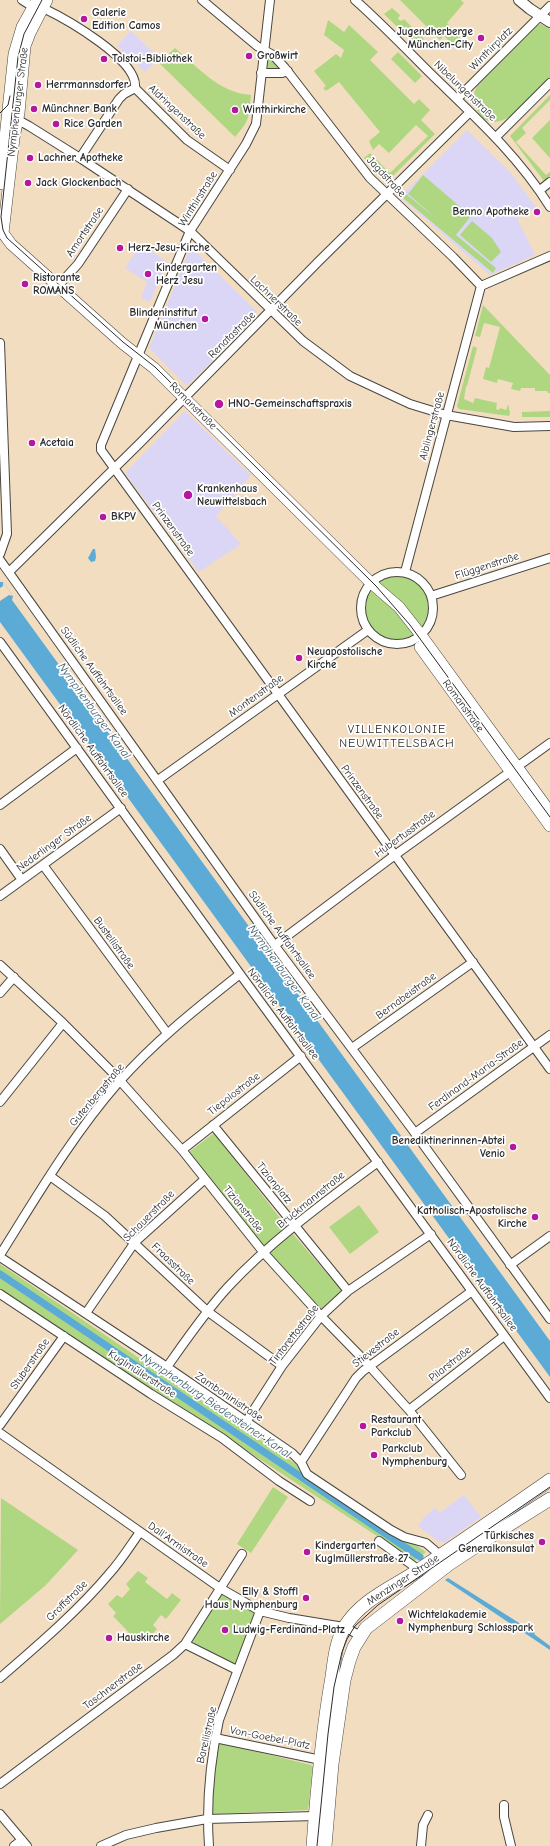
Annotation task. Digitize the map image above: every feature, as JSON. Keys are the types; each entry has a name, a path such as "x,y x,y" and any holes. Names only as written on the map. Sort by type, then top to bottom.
{"main road":[{"name":"Nymphenburger Straße","path":"0,184 3,119 17,41 40,4"},
{"name":"Nymphenburger Straße","path":"1,233 14,132 18,120 25,46 40,4"},
{"name":"Romanstraße","path":"1,233 11,244 185,398 373,585 382,599 418,637 514,769 550,826"},
{"name":"Romanstraße","path":"514,769 550,812"},
{"name":"Menzinger Straße","path":"313,1846 321,1760 332,1674 338,1643 344,1627 354,1613 366,1603 390,1586 419,1570 550,1480"},
{"name":"Menzinger Straße","path":"325,1846 332,1764 344,1680 349,1661 366,1628 450,1564 550,1499"}],"street":[{"name":"Aldringenstraße","path":"22,0 40,4 92,35 129,69 135,77 135,88 187,140 230,170"},
{"name":"Jagdstraße","path":"202,0 263,50 273,54 370,178 386,195 453,257 481,286"},
{"name":"Winthirstraße","path":"115,469 101,450 101,445 190,231 230,170 256,124 259,113 263,50 270,0"},
{"name":"Nibelungenstraße","path":"355,0 496,137 540,190 550,207"},
{"path":"519,0 550,22"},
{"path":"540,16 550,6"},
{"name":"Winthirplatz","path":"457,99 540,16"},
{"path":"261,73 288,72"},
{"path":"496,137 550,83"},
{"path":"80,158 119,99 124,94 135,88"},
{"name":"Renatastraße","path":"9,572 115,469 271,312 319,261 470,112"},
{"path":"3,119 18,120"},
{"name":"Lachnerstraße","path":"18,120 80,158 190,231 271,312 303,341 350,376 410,404 446,415 507,426 550,426"},
{"path":"540,190 550,182"},
{"name":"Amortstraße","path":"58,286 78,264 128,189"},
{"path":"481,286 550,256"},
{"name":"Aiblingerstraße","path":"405,572 481,286"},
{"path":"0,343 7,534 0,554"},
{"name":"Prinzenstraße","path":"115,469 550,1069"},
{"name":"Flüggenstraße","path":"431,596 550,559"},
{"name":"Südliche Auffahrtsallee","path":"0,560 275,945 415,1133 550,1319"},
{"path":"394,571 405,572 421,580 431,596 432,616 427,628 418,637 404,644 390,644 378,639 368,630 362,618 360,605 364,593 384,573 394,571"},
{"name":"Montenstraße","path":"158,780 368,630"},
{"name":"Nördliche Auffahrtsallee","path":"0,642 240,974 550,1398"},
{"name":"Hubertusstraße","path":"275,945 395,855 550,743"},
{"path":"0,805 77,748"},
{"name":"Nederlinger Straße","path":"0,896 121,808"},
{"path":"0,849 22,880"},
{"name":"Bustellistraße","path":"43,865 167,1033"},
{"name":"Bernabeistraße","path":"352,1048 473,962"},
{"name":"Tizianstraße","path":"0,965 63,1023 120,1081 182,1150 264,1253 321,1316 370,1366 409,1410 461,1475"},
{"name":"Gutenbergstraße","path":"0,1256 50,1176 86,1123 120,1081 167,1033 240,974"},
{"path":"0,993 14,977"},
{"path":"0,1102 63,1023"},
{"name":"Ferdinand-Maria-Straße","path":"415,1133 550,1035"},
{"name":"Tiepolostraße","path":"182,1150 301,1056"},
{"name":"Tizianplatz","path":"213,1125 348,1291"},
{"name":"Bruckmannstraße","path":"167,1367 207,1311 229,1286 264,1253 295,1227 378,1162"},
{"name":"Fraasstraße","path":"50,1176 84,1200 135,1242 207,1311 282,1366"},
{"name":"Schauerstraße","path":"86,1313 135,1242 205,1179"},
{"name":"Tintorettostraße","path":"246,1422 282,1366 321,1316 348,1291 431,1234"},
{"path":"510,1265 550,1236"},
{"name":"Zamboninistraße","path":"0,1256 167,1367 292,1453 301,1462 307,1474 392,1530 404,1537 426,1543 440,1555"},
{"name":"Stievestraße","path":"301,1462 356,1378 472,1291"},
{"name":"Kuglmüllerstraße","path":"0,1294 151,1394 222,1438 279,1481 310,1501"},
{"name":"Stuberstraße","path":"0,1425 64,1336"},
{"name":"Pilarstraße","path":"409,1410 504,1336"},
{"name":"Dall'Armistraße","path":"0,1433 220,1588 260,1611 289,1618 344,1627 361,1636"},
{"name":"Groffstraße","path":"0,1678 63,1622 91,1594 123,1558 140,1532"},
{"path":"379,1541 419,1570"},
{"name":"Taschnerstraße","path":"0,1784 173,1655 185,1644 242,1554"},
{"name":"Barellistraße","path":"209,1846 207,1819 209,1777 215,1738 219,1720 260,1611"},
{"path":"185,1644 237,1670"},
{"name":"Von-Goebel-Platz","path":"215,1738 321,1760"},
{"path":"504,1805 504,1817 511,1846"},
{"path":"0,1814 25,1843 14,1846"},
{"path":"421,1846 423,1825 428,1815"},
{"path":"101,1846 126,1835 207,1819 315,1816"}],"shaded area":[{"path":"131,31 159,58 145,72 117,46"},
{"path":"467,130 509,171 536,207 517,218 535,255 490,275 400,197"},
{"name":"Kindergarten Herz Jesu","path":"141,244 167,262 150,302 141,298 147,282 125,268"},
{"name":"Blindeninstitut München","path":"191,247 257,312 242,327 240,333 187,386 149,348"},
{"name":"Krankenhaus Neuwittelsbach","path":"185,411 251,475 216,516 241,544 199,572 125,473"},
{"path":"464,1495 481,1517 445,1542 439,1542 418,1526 424,1517 435,1508 439,1513"}],"green space":[{"path":"400,0 461,0 464,3 447,23 464,42 457,49 444,36 440,40"},
{"path":"392,8 400,15 398,19 401,21 404,19 412,27 410,30 413,33 416,31 424,39 418,47 384,14"},
{"path":"328,20 344,32 349,25 378,52 370,60 414,104 419,99 430,110 421,120 435,134 386,183 375,173 364,158 370,153 390,173 428,136 416,125 389,153 379,144 373,150 369,141 380,132 339,82 326,91 323,88 326,86 314,71 336,54 341,58 344,50 324,35"},
{"path":"541,24 550,29 550,79 526,104 515,113 505,119 494,122 485,119 474,104 474,95 477,86 537,25"},
{"path":"175,48 201,71 219,84 239,93 251,95 248,118 244,126 235,137 159,63"},
{"path":"398,52 422,76 415,83 391,59"},
{"path":"265,55 275,61 284,70 263,70"},
{"path":"550,95 550,100 522,128 526,133 516,142 546,175 550,172 550,176 544,181 510,136"},
{"path":"550,120 550,158 532,138"},
{"path":"423,175 471,216 456,235 496,268 493,273 403,198 406,194 437,219 408,194"},
{"path":"472,221 492,238 501,252 491,262 460,235"},
{"path":"483,305 550,375 550,393 547,391 535,391 535,388 521,388 520,391 511,389 513,383 498,379 497,383 483,379 486,367 489,368 500,327 484,323 480,337 475,336"},
{"path":"473,346 477,348 466,386 464,399 473,403 475,398 497,403 496,409 499,410 500,408 506,410 508,404 510,413 509,416 459,409 457,406"},
{"path":"550,411 550,417 522,417 522,412"},
{"path":"397,574 409,577 420,584 427,595 430,607 427,619 420,630 409,637 397,640 385,637 374,630 367,619 364,607 367,595 374,584 385,577"},
{"path":"214,1133 287,1227 342,1291 322,1310 265,1247 189,1152"},
{"path":"359,1205 379,1232 350,1254 329,1227"},
{"path":"0,1264 426,1552 413,1562 377,1536 0,1289"},
{"path":"273,1487 288,1497 251,1553 237,1544"},
{"path":"1,1498 78,1550 46,1585 0,1624"},
{"path":"138,1571 148,1578 145,1582 167,1599 172,1593 181,1600 166,1619 161,1615 153,1625 157,1629 144,1643 136,1635 133,1637 113,1616 116,1613 108,1604 117,1595 122,1598 130,1589 126,1584"},
{"path":"219,1593 254,1612 255,1616 236,1667 194,1646 193,1639"},
{"path":"221,1743 311,1765 313,1767 308,1810 213,1814 211,1812 218,1745"}],"water":[{"path":"93,549 95,549 96,557 95,561 91,562 88,558"},
{"name":"Nymphenburger Kanal","path":"0,582 3,582 13,596 12,600 550,1341 550,1377 0,622"},
{"path":"448,1578 535,1633 534,1634 550,1646 550,1650 445,1580"}],"pier":[{"path":"3,582 13,596 9,595 0,601 0,588 3,586"}],"waterway":[{"name":"Nymphenburg-Biedersteiner Kanal","path":"0,1274 420,1557"}],"tram line":[{"path":"42,0 24,34 18,57 1,217 3,230 7,238 123,342 155,367 376,586 410,625 550,817"},
{"path":"0,113 8,105 10,96"},
{"path":"317,1846 334,1687 342,1652 347,1639 355,1626 378,1605 550,1487"}],"place":[{"name":"Galerie Edition Camos","path":"84,19"},
{"name":"Jugendherberge München-City","path":"481,38"},
{"name":"Großwirt","path":"249,56"},
{"name":"Tolstoi-Bibliothek","path":"104,59"},
{"name":"Herrmannsdorfer","path":"38,85"},
{"name":"Münchner Bank","path":"34,109"},
{"name":"Winthirkirche","path":"235,110"},
{"name":"Rice Garden","path":"56,124"},
{"name":"Lachner Apotheke","path":"30,158"},
{"name":"Jack Glockenbach","path":"28,183"},
{"name":"Benno Apotheke","path":"537,212"},
{"name":"Herz-Jesu-Kirche","path":"120,248"},
{"name":"Kindergarten Herz Jesu","path":"148,274"},
{"name":"Ristorante ROMANS","path":"25,284"},
{"name":"Blindeninstitut München","path":"205,319"},
{"name":"HNO-Gemeinschaftspraxis","path":"219,404"},
{"name":"Acetaia","path":"32,443"},
{"name":"Krankenhaus Neuwittelsbach","path":"188,495"},
{"name":"BKPV","path":"103,517"},
{"name":"Neuapostolische Kirche","path":"299,658"},
{"name":"Benediktinerinnen-Abtei Venio","path":"513,1147"},
{"name":"Katholisch-Apostolische Kirche","path":"535,1217"},
{"name":"Restaurant Parkclub","path":"363,1426"},
{"name":"Parkclub Nymphenburg","path":"374,1455"},
{"name":"Türkisches Generalkonsulat","path":"542,1542"},
{"name":"Kindergarten Kuglmüllerstraße 27","path":"307,1552"},
{"name":"Elly & Stoffl Haus Nymphenburg","path":"306,1598"},
{"name":"Wichtelakademie Nymphenburg Schlosspark","path":"400,1621"},
{"name":"Ludwig-Ferdinand-Platz","path":"225,1630"},
{"name":"Hauskirche","path":"109,1638"}],"district":[{"name":"VILLENKOLONIE NEUWITTELSBACH","path":"397,737"}]}
